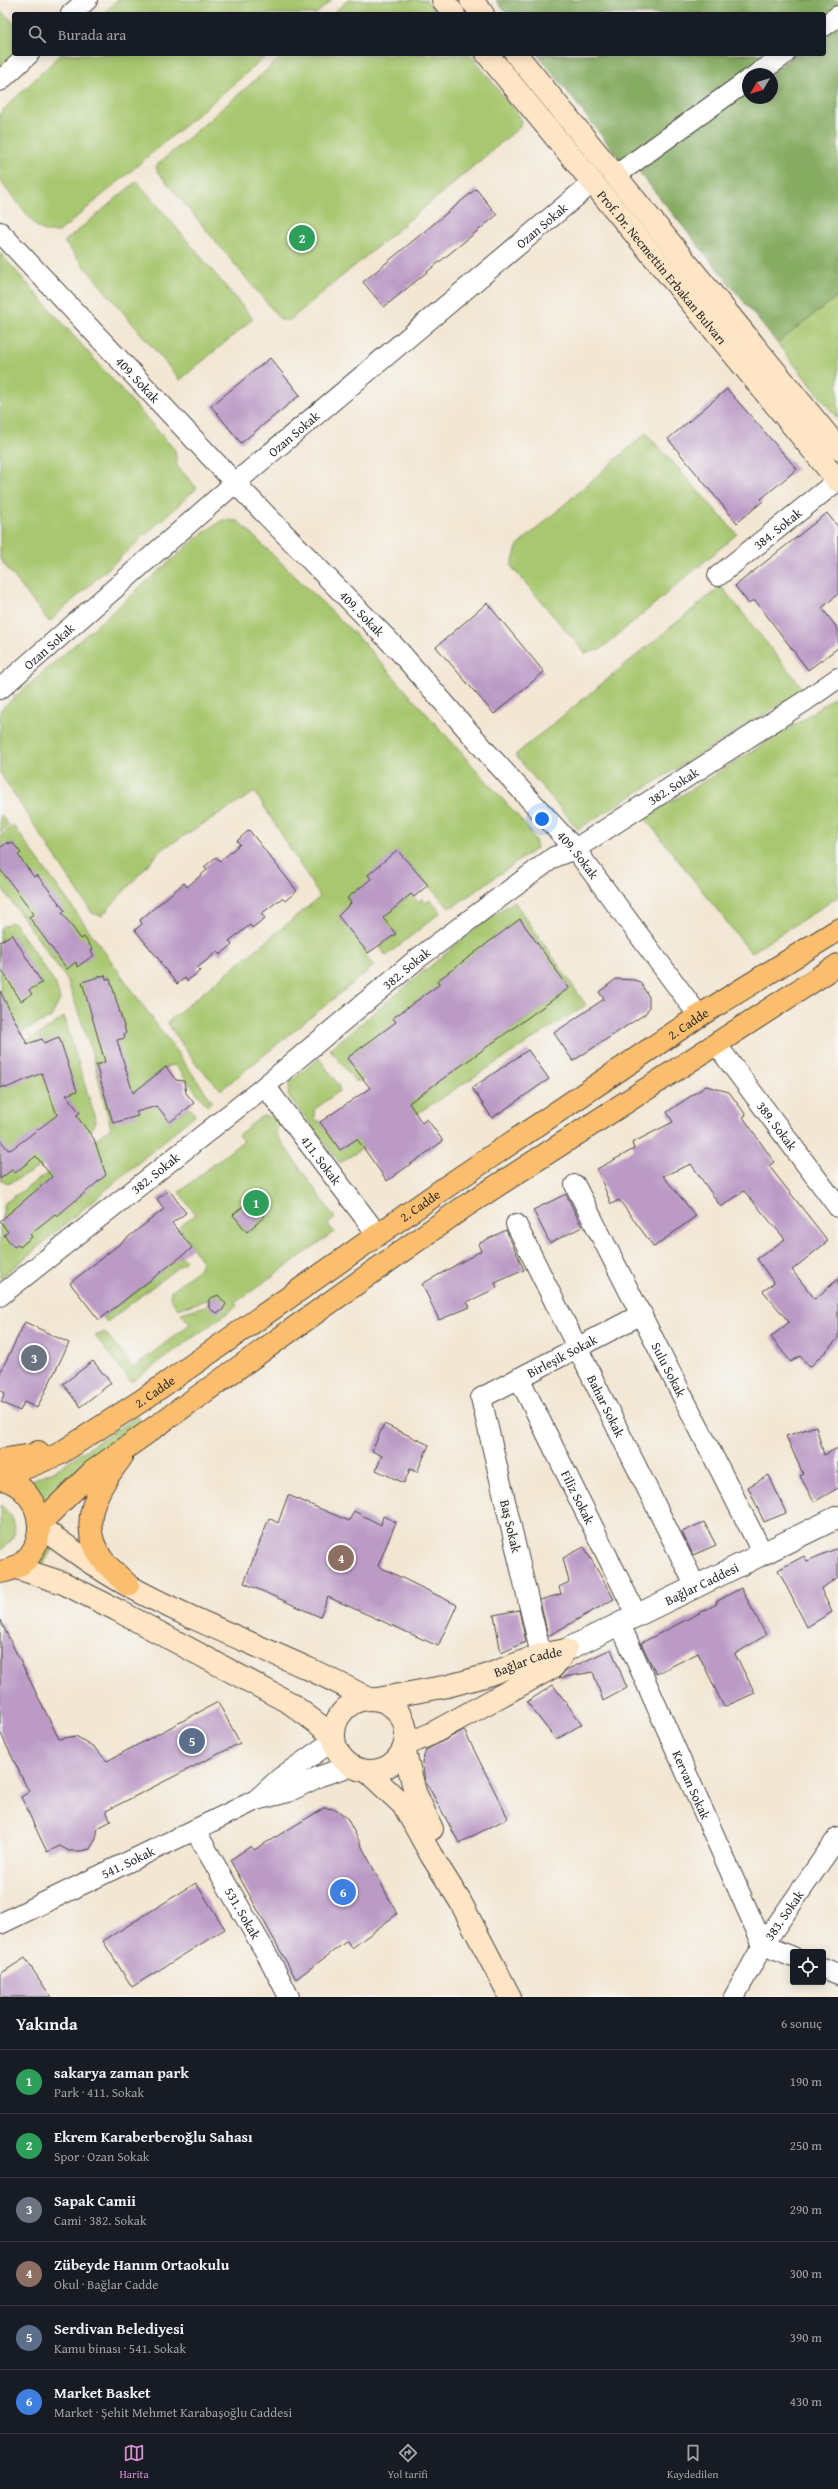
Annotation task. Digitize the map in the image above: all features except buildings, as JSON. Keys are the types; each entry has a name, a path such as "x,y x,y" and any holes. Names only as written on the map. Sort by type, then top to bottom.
{"main road":[{"path":"443,0 452,12"},
{"path":"471,0 480,12"},
{"name":"Prof. Dr. Necmettin Erbakan Bulvarı","path":"489,56 838,481"},
{"name":"Prof. Dr. Necmettin Erbakan Bulvarı","path":"518,56 838,448"},
{"name":"2. Cadde","path":"0,1472 141,1401 378,1235 700,1016 838,930"},
{"name":"2. Cadde","path":"39,1525 92,1472 464,1207 838,965"},
{"path":"128,1585 103,1560 95,1546 91,1521 93,1503 99,1491 133,1443"},
{"path":"0,1472 28,1494 34,1503 39,1525 35,1545 30,1554 7,1570"},
{"path":"39,1525 79,1557 128,1585 221,1630 373,1699 390,1705 399,1714 406,1730 405,1746 415,1792 444,1854 460,1901"},
{"path":"7,1570 63,1583 118,1610 290,1703 334,1738"},
{"name":"Bağlar Cadde","path":"373,1699 448,1686 485,1676 541,1655 566,1650"},
{"name":"Bağlar Cadde","path":"405,1746 431,1734 553,1667 566,1650"},
{"path":"373,1699 359,1700 342,1711 337,1720 334,1738 342,1759 359,1769 404,1806 431,1855 460,1901 510,1997"},
{"path":"359,1769 379,1770 390,1766 399,1758 405,1746"}],"street":[{"path":"73,12 87,0"},
{"path":"826,25 838,16"},
{"path":"0,82 27,56"},
{"path":"765,68 781,56"},
{"path":"617,177 623,170 742,84"},
{"name":"Ozan Sokak","path":"0,689 235,483 592,183"},
{"name":"409. Sokak","path":"0,232 235,483 399,651 490,756 575,849 700,1016"},
{"name":"384. Sokak","path":"718,576 838,481"},
{"name":"382. Sokak","path":"0,1296 265,1086 417,959 554,857 575,849 806,701 838,678"},
{"name":"389. Sokak","path":"716,1044 838,1207"},
{"name":"411. Sokak","path":"265,1086 378,1235"},
{"name":"Sulu Sokak","path":"575,1185 763,1554"},
{"name":"Bahar Sokak","path":"516,1224 696,1587"},
{"name":"Birleşik Sokak","path":"481,1398 642,1314"},
{"name":"Filiz Sokak","path":"519,1378 628,1620"},
{"name":"Baş Sokak","path":"481,1398 541,1655"},
{"name":"Bağlar Caddesi","path":"566,1650 838,1517"},
{"name":"Kervan Sokak","path":"628,1620 763,1945"},
{"path":"256,1800 280,1778 334,1738"},
{"path":"256,1800 288,1792 320,1776 359,1769"},
{"name":"541. Sokak","path":"0,1924 256,1800"},
{"name":"531. Sokak","path":"195,1830 270,1960 289,1997"},
{"name":"383. Sokak","path":"734,1997 763,1945 838,1837"},
{"path":"763,1945 790,1956"},
{"path":"826,1969 838,1974"}],"green space":[{"path":"117,0 332,0 318,12 105,12"},
{"path":"348,0 426,0 436,12 334,12"},
{"path":"496,0 838,0 838,9 826,13 826,12 505,12"},
{"path":"0,10 12,21 12,56 16,56 0,71"},
{"path":"838,25 838,296 777,343 635,167 742,92 742,104 778,104 778,68 776,68 793,56 826,56 826,34"},
{"path":"59,56 267,56 59,232 47,232 38,228 0,181 0,113"},
{"path":"283,56 472,56 521,119 520,127 290,320 281,320 157,171 156,166"},
{"path":"540,56 774,56 758,68 742,68 742,80 626,167"},
{"path":"137,181 253,319 180,380 64,242"},
{"path":"0,253 175,450 177,466 197,488 49,622 0,559"},
{"path":"838,296 838,419 777,343"},
{"path":"646,433 737,534 600,650 585,653 511,566 518,545"},
{"path":"222,520 238,521 360,639 522,821 535,840 537,848 454,906 448,907 397,850 368,876 396,907 411,894 418,902 422,898 425,903 430,900 441,912 386,956 380,947 396,934 359,889 347,898 351,903 339,916 368,953 365,956 374,966 221,1090 195,1063 167,1022 320,897 255,792 161,850 102,916 92,913 0,773 0,710 199,536"},
{"path":"721,586 804,690 578,829 515,755"},
{"path":"834,697 838,702 838,897 751,953 645,818 801,721"},
{"path":"0,814 9,825 0,832"},
{"path":"13,825 212,1101 207,1106 175,1065 165,1067 142,1086 170,1122 189,1107 195,1115 0,1279 0,1226 5,1203 111,1128 91,1049 67,980 0,885 0,836"},
{"path":"514,901 586,1005 340,1163 288,1095 290,1082 319,1058 339,1086 339,1091 314,1110 316,1122 319,1120 340,1150 430,1090 415,1068 438,1082 569,988 550,961 541,967 519,919 483,945 497,966 438,981 452,1002 432,990 393,1018 408,1040 397,1048 384,1031 347,1058 363,1078 361,1081 355,1081 330,1049 479,926"},
{"path":"11,922 15,924 56,985 60,1000 51,1017 0,1043 0,928"},
{"path":"64,1017 96,1121 92,1129 71,1146 43,1165 8,1184 0,1180 0,1055 44,1031"},
{"path":"262,1116 271,1117 279,1122 276,1134 335,1218 328,1224 334,1232 235,1303 237,1306 131,1382 95,1336 105,1332 133,1368 190,1324 181,1313 208,1305 207,1300 178,1309 170,1298 171,1291 199,1269 202,1262 179,1227 195,1214 179,1192 243,1141 238,1135"},
{"path":"181,1256 186,1261 107,1322 103,1317"},
{"path":"137,1416 141,1422 77,1471 46,1506 28,1484 29,1481 54,1471"},
{"path":"0,1505 11,1515 15,1528 14,1534 7,1546 0,1550"},
{"path":"45,1543 52,1549 42,1566 33,1565"}],"place":[{"name":"Ekrem Karaberberoğlu Sahası","path":"302,238"},
{"name":"sakarya zaman park","path":"256,1203"},
{"name":"Sapak Camii","path":"34,1358"},
{"name":"Zübeyde Hanım Ortaokulu","path":"341,1558"},
{"name":"Serdivan Belediyesi","path":"192,1741"},
{"name":"Market Basket","path":"343,1892"}]}
